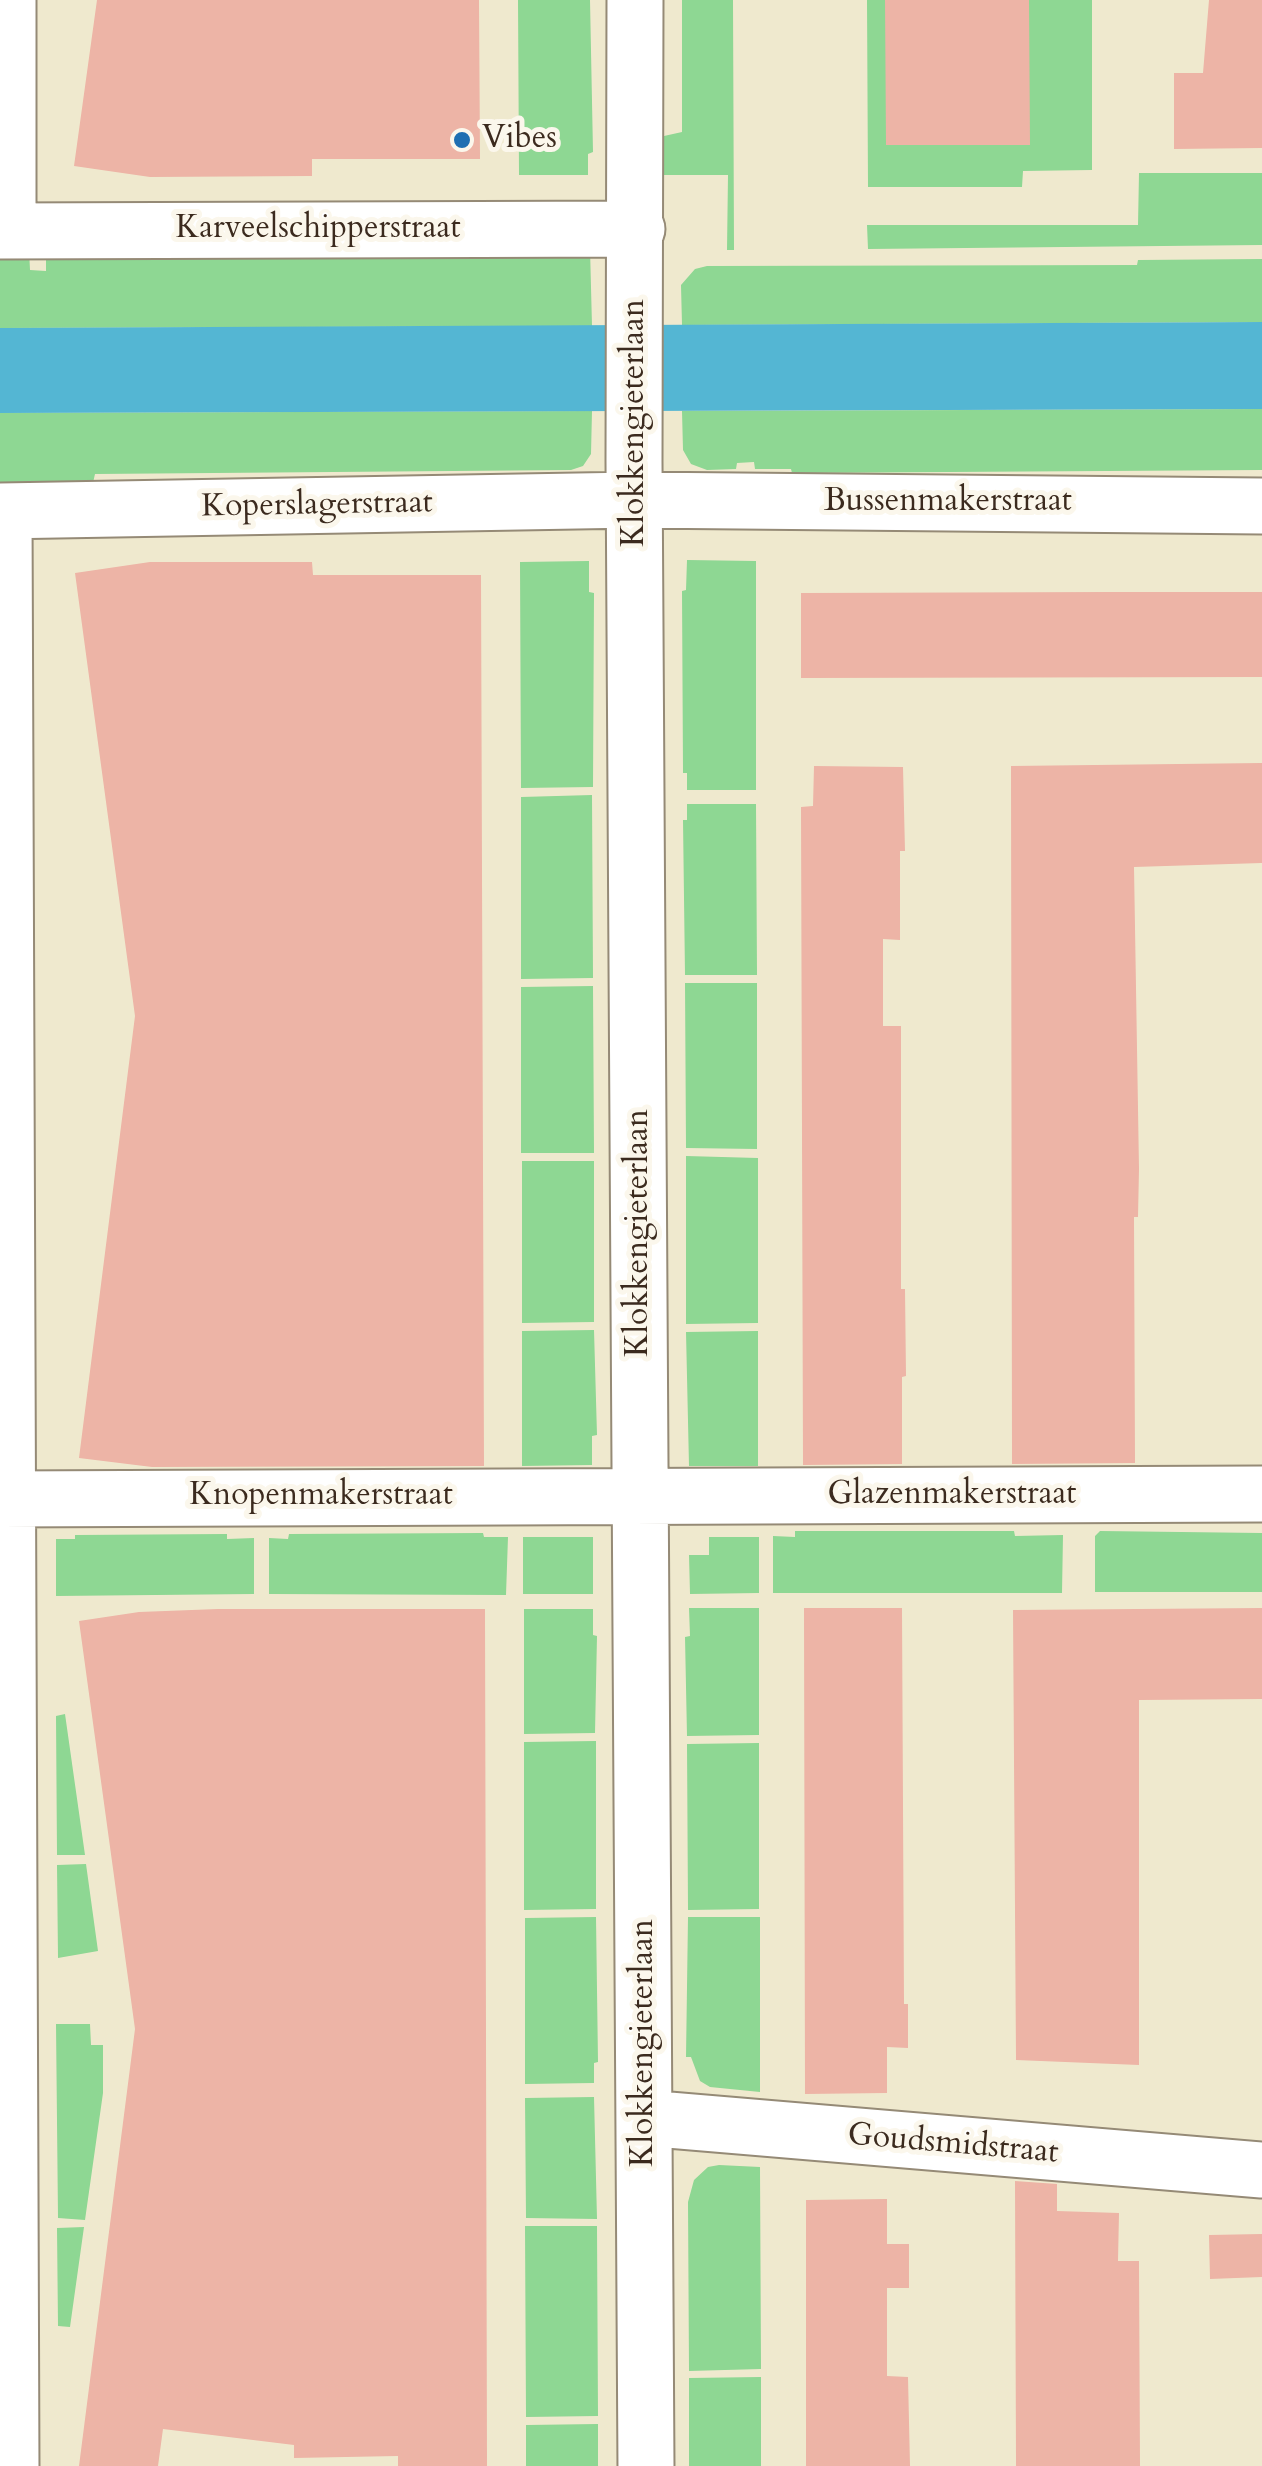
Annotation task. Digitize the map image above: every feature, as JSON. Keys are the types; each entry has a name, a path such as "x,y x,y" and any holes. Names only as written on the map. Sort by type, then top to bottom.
{"street":[{"path":"4,231 8,0"},
{"name":"Klokkengieterlaan","path":"635,0 634,481 646,2466"},
{"name":"Karveelschipperstraat","path":"4,231 637,255"},
{"name":"Bussenmakerstraat","path":"634,481 1262,506"},
{"name":"Koperslagerstraat","path":"2,511 634,481"},
{"path":"2,511 3,1499 11,2466"},
{"name":"Glazenmakerstraat","path":"642,1494 1262,1494"},
{"name":"Knopenmakerstraat","path":"3,1499 642,1494"},
{"name":"Goudsmidstraat","path":"645,2118 1262,2170"}],"green space":[{"path":"518,0 590,0 593,152 588,154 588,175 519,175"},
{"path":"682,0 733,0 734,250 727,250 728,175 664,175 664,136 682,132"},
{"path":"867,0 1092,0 1092,170 1023,171 1022,187 868,187"},
{"path":"1139,173 1262,173 1262,245 868,249 867,225 1138,225"},
{"path":"590,248 592,326 0,328 0,250 29,250 30,270 46,271 46,250"},
{"path":"1262,259 1262,322 682,325 681,285 695,269 707,266 1137,265 1138,260"},
{"path":"1262,409 1262,470 792,473 791,469 755,469 754,462 737,463 736,469 707,470 691,464 683,450 682,411"},
{"path":"592,411 591,454 583,466 571,470 95,474 92,487 0,490 0,413"},
{"path":"687,560 756,561 756,790 687,790 687,773 683,773 682,591 686,590"},
{"path":"589,561 589,592 594,593 593,787 521,788 520,562"},
{"path":"592,795 593,978 521,979 521,797"},
{"path":"687,804 756,804 757,975 685,975 683,820 687,820"},
{"path":"685,983 757,983 757,1149 686,1148"},
{"path":"593,986 594,1153 521,1153 521,987"},
{"path":"686,1156 758,1158 758,1323 686,1324"},
{"path":"522,1161 594,1161 594,1322 522,1323"},
{"path":"594,1330 597,1435 592,1436 592,1465 522,1466 522,1331"},
{"path":"758,1331 758,1466 689,1466 686,1332"},
{"path":"795,1531 1014,1531 1015,1536 1063,1535 1062,1593 773,1593 773,1536 795,1537"},
{"path":"1100,1531 1262,1533 1262,1592 1095,1592 1095,1536"},
{"path":"483,1533 484,1537 508,1537 506,1595 269,1594 269,1538 288,1539 289,1534"},
{"path":"227,1534 227,1539 254,1538 254,1594 56,1596 56,1539 75,1539 75,1535"},
{"path":"523,1537 593,1537 593,1594 523,1594"},
{"path":"709,1537 759,1537 759,1593 690,1594 689,1555 709,1555"},
{"path":"689,1608 759,1608 759,1735 687,1736 685,1637 690,1636"},
{"path":"524,1609 593,1609 593,1635 597,1636 595,1733 524,1734"},
{"path":"65,1714 85,1855 57,1855 56,1716"},
{"path":"596,1741 596,1909 524,1910 524,1742"},
{"path":"759,1743 759,1909 688,1910 687,1744"},
{"path":"86,1864 98,1951 58,1958 57,1865"},
{"path":"596,1917 598,2062 594,2063 594,2083 525,2084 525,1918"},
{"path":"688,1917 760,1917 760,2092 710,2087 700,2081 691,2057 686,2057"},
{"path":"56,2024 90,2024 91,2045 103,2045 103,2093 85,2220 58,2218"},
{"path":"594,2097 597,2219 526,2218 525,2098"},
{"path":"708,2167 760,2167 761,2369 689,2371 688,2202 694,2180"},
{"path":"525,2226 597,2226 598,2416 526,2417"},
{"path":"84,2227 70,2327 58,2326 57,2228"},
{"path":"761,2377 761,2466 689,2466 689,2378"},
{"path":"598,2424 598,2466 526,2466 526,2425"}],"water":[{"path":"1262,322 1262,409 0,413 0,328"}],"building":[{"path":"97,0 479,0 480,159 312,159 312,176 150,177 74,166"},
{"path":"885,0 1029,0 1030,145 886,145"},
{"path":"1209,0 1262,0 1262,148 1174,149 1174,73 1203,73"},
{"path":"150,562 312,562 313,575 481,575 484,1466 152,1467 79,1458 135,1016 75,573"},
{"path":"1262,592 1262,677 801,678 801,593"},
{"path":"1262,763 1262,863 1134,867 1139,1169 1138,1217 1134,1217 1135,1463 1012,1464 1011,766"},
{"path":"814,766 903,767 905,851 900,851 900,940 883,939 883,1026 901,1026 901,1289 905,1289 906,1376 902,1377 902,1464 803,1465 801,807 813,806"},
{"path":"804,1608 902,1608 904,2004 908,2004 908,2048 887,2047 887,2093 805,2094"},
{"path":"1262,1608 1262,1699 1139,1700 1139,2065 1016,2060 1013,1610"},
{"path":"485,1609 487,2466 398,2466 398,2456 294,2458 294,2445 163,2429 158,2466 79,2466 135,2029 79,1621 139,1612"},
{"path":"1015,2181 1057,2184 1057,2211 1119,2213 1118,2261 1139,2261 1140,2466 1016,2466"},
{"path":"887,2199 887,2244 909,2244 909,2288 887,2288 887,2376 908,2377 910,2466 806,2466 806,2200"},
{"path":"1262,2234 1262,2277 1210,2279 1209,2235"}],"place":[{"name":"Vibes","path":"462,140"}]}
